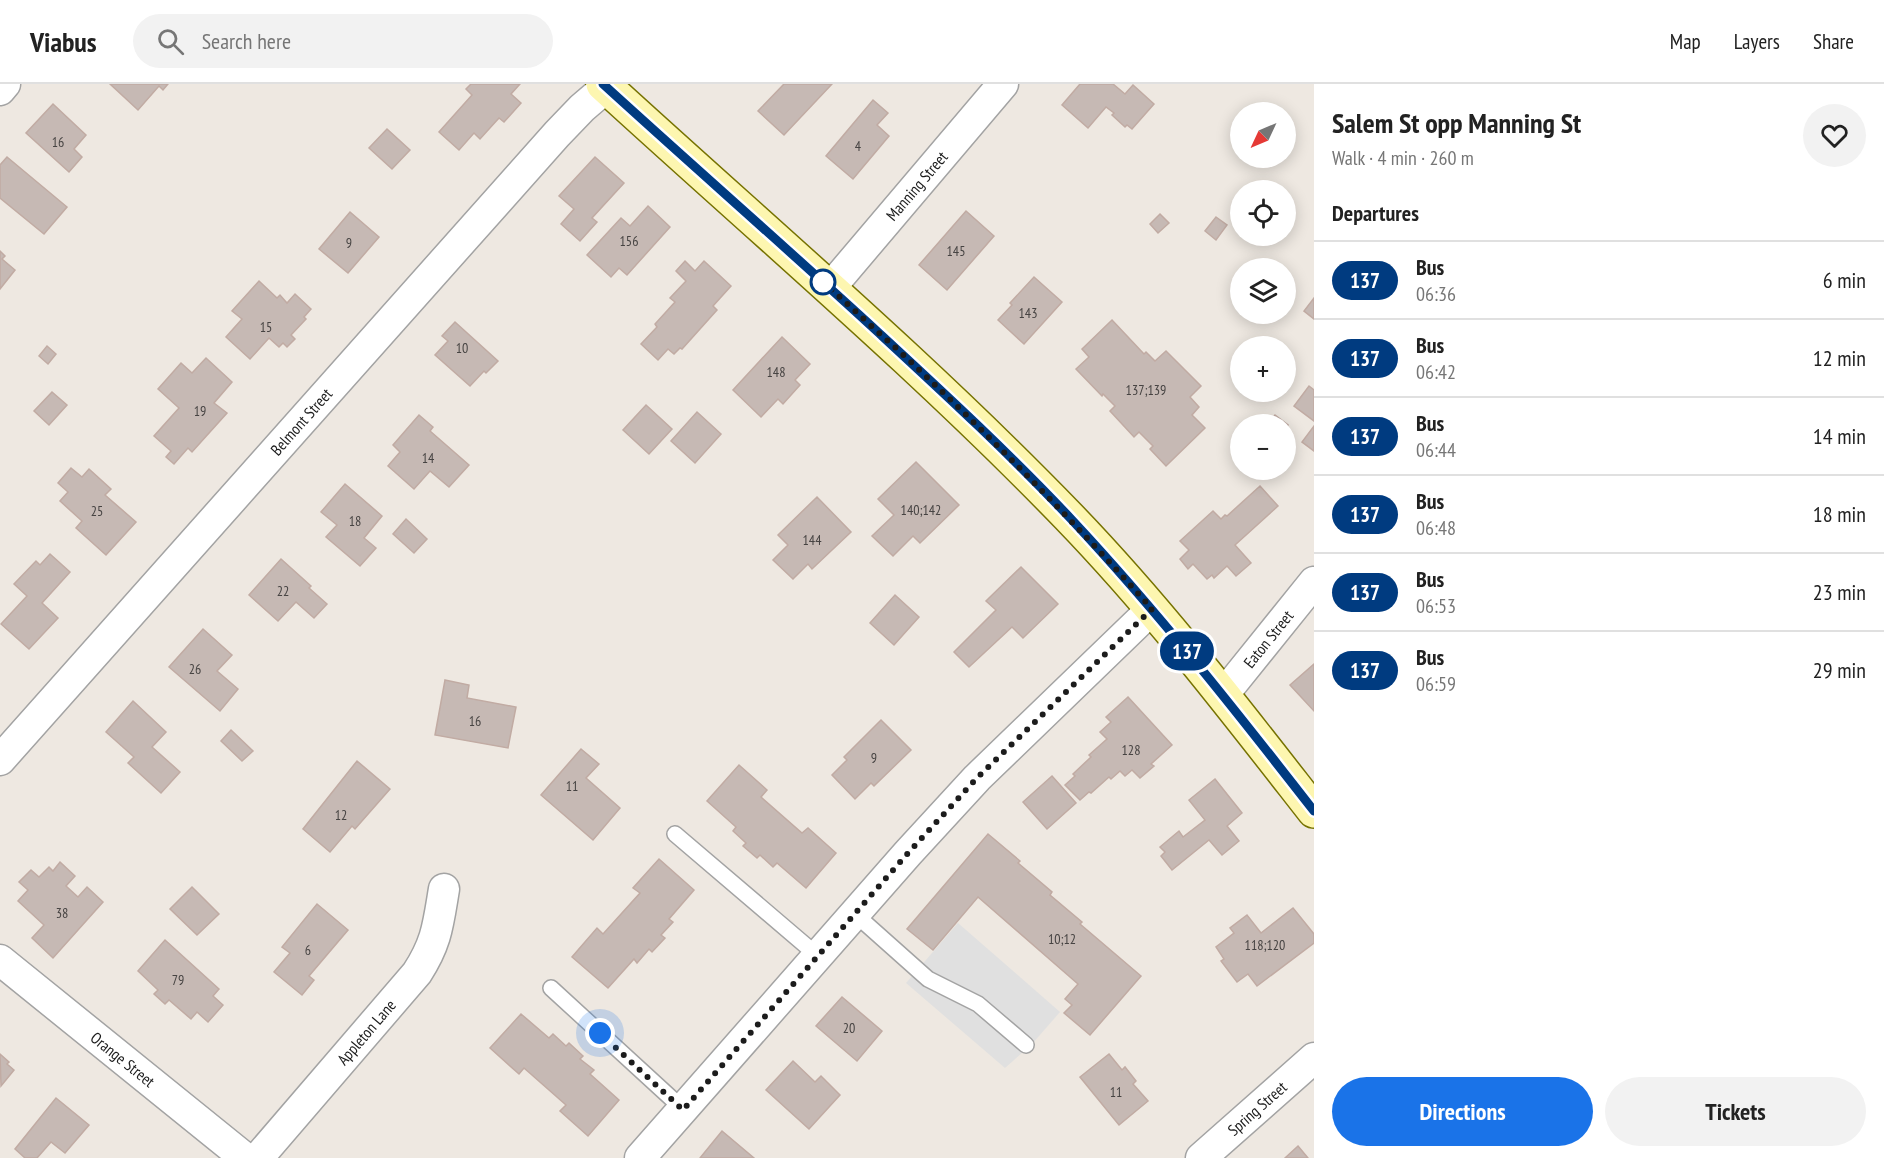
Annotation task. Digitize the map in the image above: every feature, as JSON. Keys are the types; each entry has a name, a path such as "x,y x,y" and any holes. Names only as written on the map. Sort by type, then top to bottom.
{"main road":[{"path":"607,85 945,393 1070,518 1152,609 1314,811"}],"street":[{"path":"0,90 5,84"},
{"name":"Manning Street","path":"830,288 1003,84"},
{"name":"Belmont Street","path":"0,760 557,135 607,85"},
{"name":"Eaton Street","path":"1223,695 1314,582"},
{"path":"640,1158 977,778 1152,609"},
{"name":"Appleton Lane","path":"258,1158 417,973 437,935 444,889"},
{"name":"Orange Street","path":"0,960 245,1158"},
{"name":"Spring Street","path":"1201,1158 1314,1058"}],"lane":[{"path":"675,834 818,956"},
{"path":"855,914 928,979 978,1004 1026,1045"},
{"path":"551,988 683,1110"}],"shaded area":[{"path":"958,923 1060,1012 1032,1044 1005,1068 906,983"}],"building":[{"path":"110,84 168,84 163,90 159,86 138,110"},
{"path":"471,84 520,84 511,94 521,103 504,122 499,118 480,139 474,133 459,150 439,132 472,95 466,89"},
{"path":"784,84 832,84 784,135 758,111"},
{"path":"1080,84 1113,84 1125,94 1133,85 1154,104 1132,129 1127,125 1125,127 1106,107 1088,128 1062,105"},
{"path":"873,100 888,113 877,125 889,136 853,179 826,156"},
{"path":"53,104 86,135 74,149 82,157 69,172 26,133"},
{"path":"387,129 410,150 392,169 369,148"},
{"path":"7,157 67,207 44,234 0,198 0,165"},
{"path":"595,157 624,183 592,218 597,222 580,241 561,224 574,209 559,196"},
{"path":"648,206 670,227 627,275 619,268 611,277 587,255 621,218 630,226"},
{"path":"966,211 994,236 947,290 919,265"},
{"path":"350,212 379,237 348,273 319,249"},
{"path":"1160,214 1169,223 1158,233 1150,224"},
{"path":"1216,217 1227,225 1216,240 1205,231"},
{"path":"0,251 5,256 2,259 15,270 0,289"},
{"path":"685,261 695,271 704,261 731,286 713,306 717,310 682,349 680,348 674,354 668,349 658,360 641,344 675,302 670,298 686,281 676,271"},
{"path":"1034,277 1062,302 1024,344 998,320"},
{"path":"259,281 277,298 280,295 287,303 295,294 311,309 304,317 306,319 291,335 295,339 287,347 283,343 279,347 269,338 250,359 226,337 242,319 232,311"},
{"path":"1314,298 1314,319 1304,311"},
{"path":"1112,320 1144,354 1146,352 1155,361 1166,351 1201,386 1190,397 1199,407 1192,415 1205,428 1166,466 1150,449 1153,446 1139,432 1134,437 1110,411 1115,406 1076,369 1089,357 1082,349"},
{"path":"455,322 498,361 486,373 484,371 470,386 435,355 448,341 442,336"},
{"path":"782,337 810,364 795,380 800,385 783,404 778,399 761,417 733,390"},
{"path":"47,346 56,354 48,364 39,356"},
{"path":"206,358 232,382 214,403 227,413 192,452 188,448 174,464 166,457 171,451 154,436 179,408 158,389 181,363 192,373"},
{"path":"1309,386 1314,390 1314,421 1294,406"},
{"path":"52,392 67,405 49,425 34,411"},
{"path":"646,405 672,429 649,454 623,430"},
{"path":"697,412 721,434 695,463 671,441"},
{"path":"419,415 433,427 430,431 469,465 449,487 430,471 414,489 388,466 400,452 393,445"},
{"path":"1314,426 1314,451 1302,442"},
{"path":"916,462 959,505 920,543 913,536 893,556 872,536 894,515 878,499"},
{"path":"71,468 82,477 89,469 111,489 105,495 136,522 106,555 76,528 82,521 60,501 68,492 58,483"},
{"path":"345,484 382,516 364,538 376,548 360,566 326,537 337,525 321,512"},
{"path":"1260,486 1278,506 1235,545 1251,563 1236,576 1227,566 1214,578 1212,575 1207,579 1193,564 1188,569 1180,559 1189,550 1180,541 1213,511 1221,519 1227,516"},
{"path":"817,497 851,532 812,569 808,564 793,579 773,560 788,545 778,535"},
{"path":"406,519 427,539 414,553 393,534"},
{"path":"50,554 70,572 42,603 58,618 29,649 1,624 27,596 14,584 36,561 40,565"},
{"path":"281,559 327,604 314,618 296,602 278,621 249,595"},
{"path":"1021,567 1058,604 1023,638 1012,627 969,667 954,652 996,610 986,601"},
{"path":"895,595 919,617 894,645 870,623"},
{"path":"203,629 232,655 217,671 238,689 220,711 169,667"},
{"path":"1314,664 1314,711 1290,685"},
{"path":"445,680 469,685 467,698 516,707 508,748 435,735"},
{"path":"1128,697 1172,745 1151,764 1154,766 1140,778 1132,770 1125,776 1120,771 1080,800 1065,785 1091,757 1089,755 1107,739 1100,732 1111,722 1106,717"},
{"path":"133,701 166,732 152,747 180,772 161,793 128,763 134,757 106,732"},
{"path":"881,720 911,750 874,786 871,783 855,799 832,775 847,760 844,757"},
{"path":"231,730 253,751 242,761 221,741"},
{"path":"581,749 599,764 586,778 620,808 593,840 541,795"},
{"path":"357,761 390,789 355,829 352,826 330,852 303,829"},
{"path":"739,765 767,790 761,797 802,833 808,828 836,853 806,888 777,863 773,867 760,855 757,858 743,846 746,843 733,831 736,827 707,801"},
{"path":"1052,776 1076,803 1047,829 1023,802"},
{"path":"1215,779 1242,813 1227,826 1239,841 1222,855 1209,840 1172,870 1161,856 1165,852 1160,847 1179,831 1183,837 1205,820 1189,800"},
{"path":"988,834 1052,892 1050,895 1082,922 1080,924 1141,976 1090,1035 1064,1013 1072,1005 1065,999 1078,984 978,897 933,950 907,929"},
{"path":"659,859 694,890 669,919 673,922 661,935 665,938 652,952 649,949 637,963 634,959 608,988 572,957 597,928 603,934 640,893 633,888"},
{"path":"60,862 75,876 66,886 78,897 87,887 103,902 53,958 32,938 44,925 18,901 28,890 19,882 31,870 39,877 49,867 53,871"},
{"path":"192,887 219,914 197,935 170,909"},
{"path":"317,904 348,930 309,976 314,980 302,995 274,972 290,953 282,947"},
{"path":"1293,908 1314,934 1314,943 1257,986 1248,974 1237,982 1221,961 1224,959 1216,947 1234,933 1230,928 1247,915 1261,933"},
{"path":"165,940 219,989 213,996 223,1005 208,1022 197,1012 191,1019 169,1000 165,1004 154,994 158,990 138,971"},
{"path":"842,997 882,1031 857,1061 816,1026"},
{"path":"521,1014 549,1038 553,1034 566,1046 569,1043 583,1056 580,1059 594,1070 590,1074 619,1100 588,1136 560,1111 566,1105 524,1068 519,1074 490,1048"},
{"path":"0,1054 14,1070 1,1086"},
{"path":"1109,1054 1122,1070 1125,1067 1136,1081 1133,1084 1148,1101 1119,1125 1080,1077"},
{"path":"793,1061 815,1082 821,1076 840,1095 809,1129 766,1090"},
{"path":"56,1098 89,1125 65,1153 51,1142 37,1158 25,1158 15,1149"},
{"path":"722,1131 754,1158 700,1158"},
{"path":"1298,1146 1308,1158 1285,1158"}],"bus line":[{"name":"137","path":"603,84 945,393 1040,487 1152,609 1314,811"}],"route":[{"path":"600,1033 683,1110 908,853 977,778 1152,609 1070,518 1009,456 945,393 823,282"}]}
